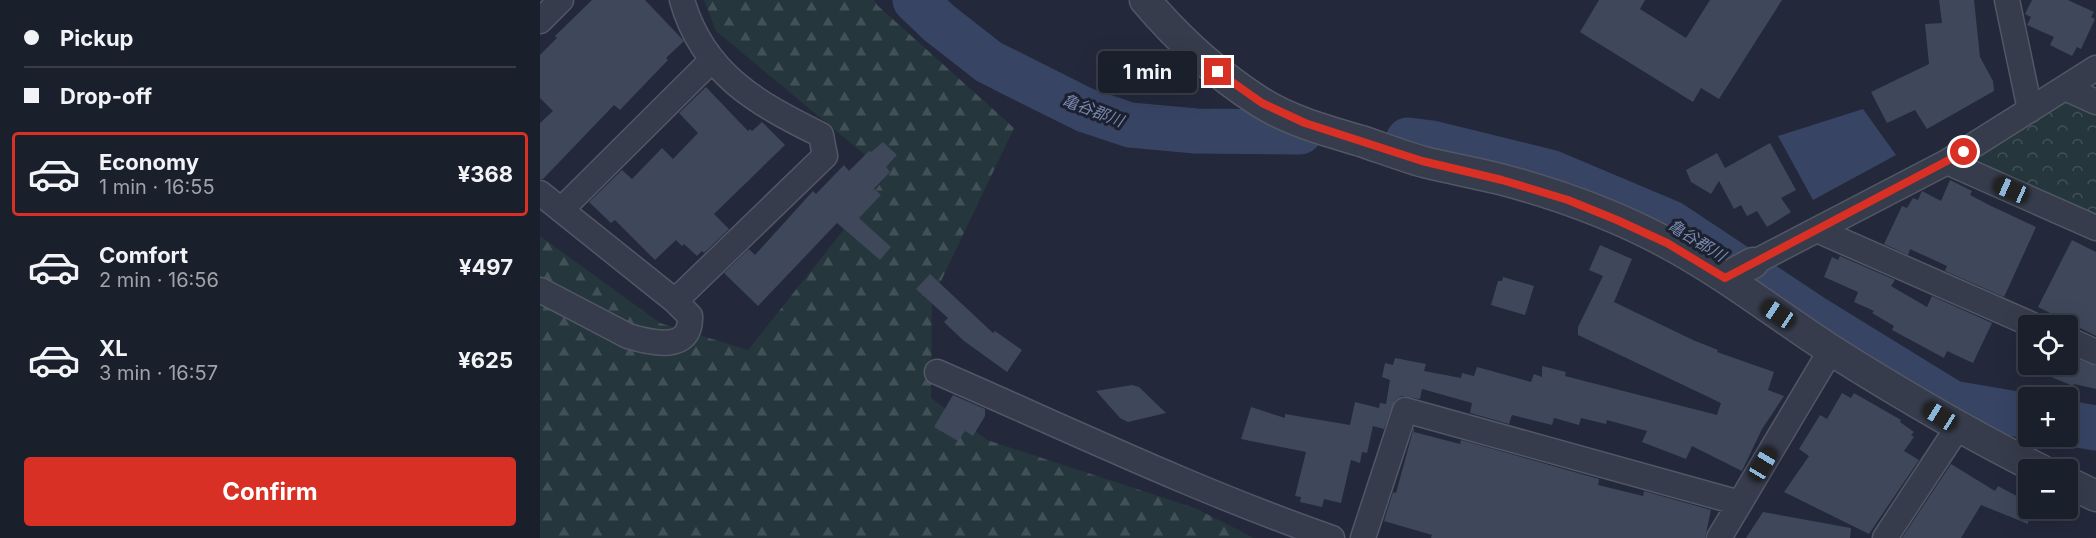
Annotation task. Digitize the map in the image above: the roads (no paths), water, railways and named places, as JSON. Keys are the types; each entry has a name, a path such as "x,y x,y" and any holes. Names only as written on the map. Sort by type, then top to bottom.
{"street":[{"path":"540,21 561,0"},
{"path":"675,301 825,156 821,135 757,101 739,88 712,60 687,17 682,0"},
{"path":"1145,0 1218,72 1262,103 1305,123 1422,161 1502,180 1568,200 1667,243 1725,278 1831,350 1958,427 2020,459"},
{"path":"2007,0 2030,110"},
{"path":"561,210 712,60"},
{"path":"1725,278 1947,162 2096,68"},
{"path":"2065,88 2096,102"},
{"path":"1947,162 2096,228"},
{"path":"540,193 675,301 690,316 690,326 679,340 667,343 644,341 628,336 540,290"},
{"path":"1817,230 2018,319"},
{"path":"2078,344 2096,352"},
{"path":"1719,538 1831,350"},
{"path":"937,372 1162,471 1332,538"},
{"path":"1363,538 1405,410 1740,503"},
{"path":"1885,538 1958,427"},
{"path":"2078,487 2096,496"}],"water":[{"path":"1863,109 1896,155 1813,200 1778,136"}],"waterway":[{"name":"亀谷郡川","path":"915,0 939,23 989,62 1085,110 1130,125 1196,131 1300,132"},
{"name":"亀谷郡川","path":"1408,140 1432,143 1550,172 1671,223 1814,318 1952,403 2018,414"},
{"name":"亀谷郡川","path":"2078,425 2096,428"}]}
